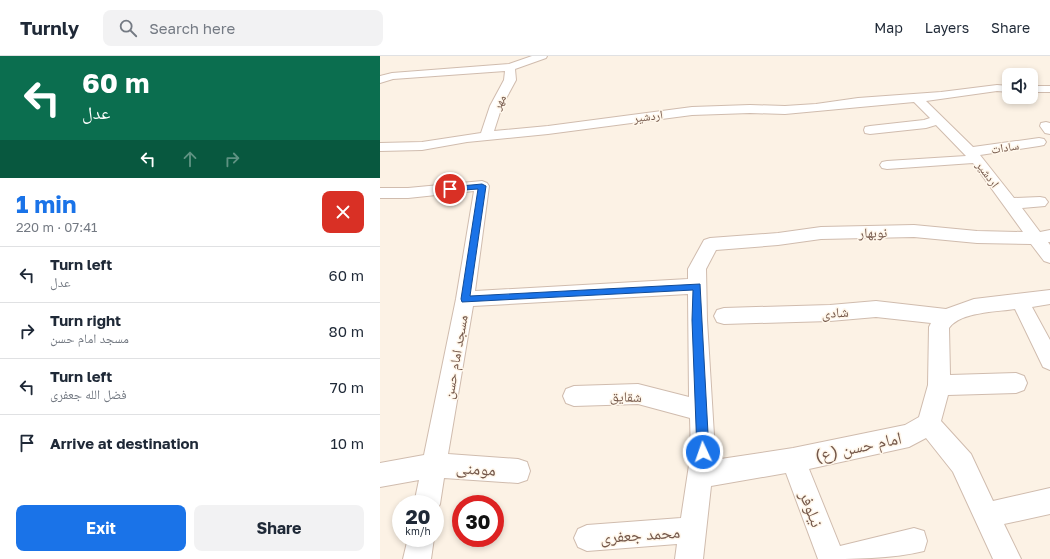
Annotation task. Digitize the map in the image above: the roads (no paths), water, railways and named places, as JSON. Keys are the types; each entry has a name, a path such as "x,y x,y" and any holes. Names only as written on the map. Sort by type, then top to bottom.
{"street":[{"path":"380,80 392,76 510,67 542,56"},
{"name":"مهر","path":"486,136 496,106 510,80 510,67"},
{"name":"اردشیر","path":"380,147 422,146 486,136 548,130 692,111 750,109 784,110 941,96 1002,88"},
{"path":"1038,89 1050,89"},
{"name":"اردشیر","path":"917,98 940,119 974,156 1010,203 1043,237 1050,257"},
{"path":"870,130 926,124 940,119"},
{"name":"سادات","path":"887,165 974,156 1039,142"},
{"name":"مسجد امام حسن","path":"380,193 408,193 482,186 465,299 429,495"},
{"path":"1010,203 1040,202"},
{"name":"نوبهار","path":"697,286 697,269 710,244 778,239 821,233 914,231 977,237 1043,237"},
{"path":"465,299 697,286 697,320 703,452 689,559"},
{"path":"1007,559 962,463 929,424 939,385 939,327 946,317 974,307 1020,301 1048,300"},
{"path":"1020,301 1050,361"},
{"name":"شادی","path":"724,316 830,313 876,309 946,317"},
{"path":"939,385 1016,383"},
{"name":"شقایق","path":"574,396 638,394 701,410"},
{"name":"امام حسن (ع)","path":"700,475 793,460 909,436 929,424"},
{"name":"نیلوفر","path":"793,460 832,559"},
{"name":"مومنی","path":"380,475 435,465 518,471"},
{"path":"987,516 1050,501"},
{"name":"محمد جعفری","path":"588,538 693,530"},
{"path":"841,559 914,541"},
{"path":"417,559 419,547"}]}
